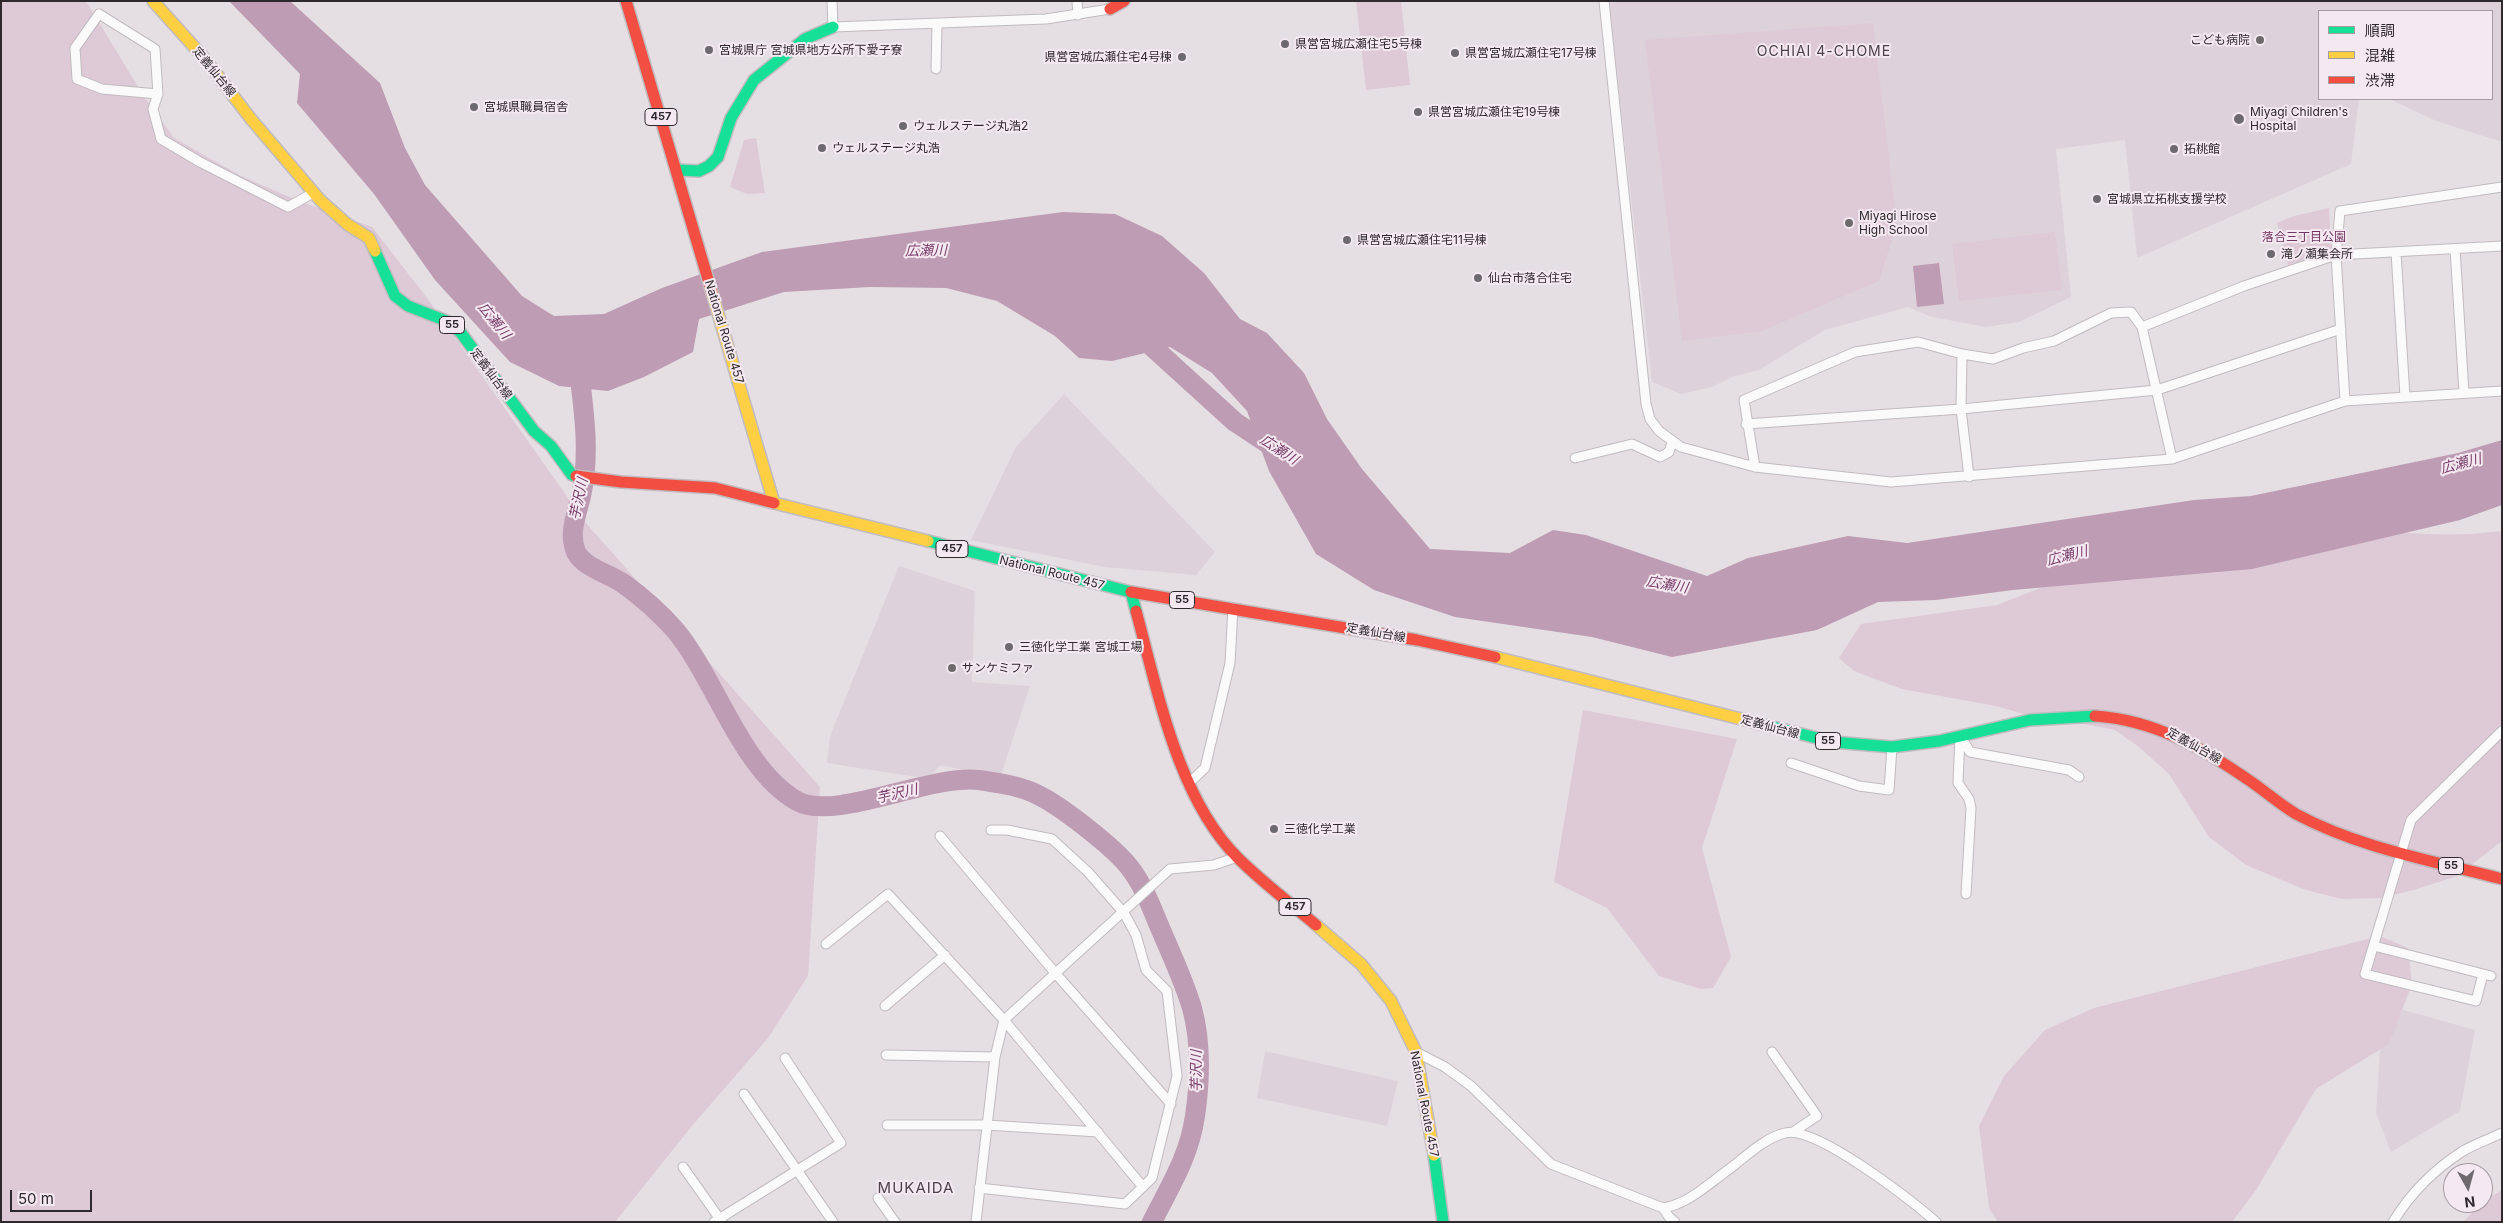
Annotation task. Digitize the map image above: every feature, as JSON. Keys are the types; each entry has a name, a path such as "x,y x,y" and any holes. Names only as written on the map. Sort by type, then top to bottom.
{"main road":[{"name":"定義仙台線","path":"153,1 205,59 251,119 313,193 347,224 370,238 395,296 408,306 449,322 461,333 534,431 551,446 572,475 621,482 715,488 774,503"},
{"name":"National Route 457","path":"626,1 774,503 1131,592 1162,707 1188,784 1208,817 1237,857 1361,964 1391,1001 1416,1052 1430,1121 1443,1222"},
{"path":"1110,9 1124,1"},
{"path":"677,170 699,171 709,166 718,157 731,118 754,80 772,60 805,39 833,27"},
{"name":"定義仙台線","path":"1131,592 1417,640 1538,666 1813,738 1850,744 1892,747 1960,736 2018,722 2065,716 2088,715 2122,719 2166,730 2209,752 2295,812 2333,831 2401,854 2502,879"}],"street":[{"path":"832,1 833,27 1046,19 1110,9"},
{"path":"1077,1 1078,15"},
{"path":"1604,1 1646,404 1650,418 1659,431 1681,447 1755,467 1891,482 1969,477 2172,459 2346,401 2502,390"},
{"path":"158,94 102,88 77,79 75,48 99,14 155,49 158,94 153,109 161,139 200,162 288,207 313,193"},
{"path":"936,69 937,24"},
{"path":"2346,401 2336,255 2340,211 2502,187"},
{"path":"2142,328 2244,286 2336,255 2502,246"},
{"path":"2455,248 2464,393"},
{"path":"2396,252 2405,397"},
{"path":"1755,467 1746,424 1744,400 1855,352 1918,342 1962,354 1993,359 2023,348 2054,341 2111,313 2131,312 2142,328 2172,459"},
{"path":"1746,424 1961,409 2157,390 2341,329"},
{"path":"1962,354 1961,409 1969,477"},
{"path":"1576,458 1632,444 1660,457 1669,452 1672,442"},
{"path":"1188,784 1205,768 1230,663 1233,608"},
{"path":"2374,946 2487,975 2476,1001 2365,974 2411,820 2502,731"},
{"path":"1960,736 1970,752 2069,770 2079,776"},
{"path":"1960,736 1958,783 1969,799 1971,808 1966,894"},
{"path":"1791,763 1859,786 1889,790 1892,747"},
{"path":"979,1188 1125,1204 1152,1178 1177,1076 1166,991 1146,970 1136,935 1125,910 1052,839 1007,830 990,830"},
{"path":"940,836 1056,974 1171,1104"},
{"path":"976,1222 995,1057 1004,1020 1170,869 1214,865 1237,857"},
{"path":"826,944 888,894 1004,1020 1143,1187"},
{"path":"885,1006 946,955"},
{"path":"1416,1052 1445,1067 1471,1086 1551,1164 1663,1208 1682,1203 1774,1137 1793,1132 1817,1116 1772,1052"},
{"path":"886,1055 995,1057"},
{"path":"683,1167 719,1220 841,1143 785,1058"},
{"path":"744,1094 833,1222"},
{"path":"887,1125 987,1125 1098,1132"},
{"path":"1793,1132 1814,1137 1894,1187 1936,1222"},
{"path":"2393,1222 2408,1197 2451,1159 2465,1150 2502,1133"},
{"path":"878,1198 895,1222"},
{"path":"1663,1208 1669,1218 1675,1222"}],"shaded area":[{"name":"Miyagi Hirose High School","path":"1630,1 2502,1 2502,142 2436,121 2392,100 2493,100 2493,10 2318,10 2318,100 2359,100 2351,164 2137,258 2125,140 2056,149 2071,297 2019,322 1986,327 1932,317 1908,307 1825,330 1759,370 1732,377 1712,387 1681,394 1652,382 1609,3"},
{"path":"1064,394 1215,552 1196,575 1104,567 971,540 1016,447"},
{"name":"サンケミファ","path":"899,566 975,591 972,682 1030,686 1000,778 940,765 929,779 827,763 830,736"},
{"path":"2368,1000 2475,1030 2460,1111 2391,1152 2376,1113 2382,1018"},
{"path":"1265,1051 1398,1081 1387,1126 1257,1098"}],"green space":[{"path":"1,1 86,1 143,95 174,138 241,176 296,200 372,227 427,298 585,522 820,787 808,976 768,1038 691,1127 615,1222 1,1222"},
{"path":"1356,1 1401,1 1410,85 1366,90"},
{"path":"1873,23 1897,224 1879,281 1762,331 1682,341 1645,40"},
{"path":"756,138 765,193 747,194 730,187 744,140"},
{"name":"落合三丁目公園","path":"2329,208 2331,252 2288,265 2277,223 2294,216"},
{"path":"2055,232 2062,290 1959,301 1952,244"},
{"path":"2366,528 2434,534 2502,531 2502,841 2457,876 2381,898 2342,899 2306,890 2246,865 2209,837 2169,774 2139,747 2115,730 2075,722 2037,718 1996,706 1902,689 1854,671 1839,658 1861,624 1997,605 2063,579"},
{"path":"1583,710 1737,739 1702,848 1731,957 1713,988 1701,989 1659,976 1607,908 1554,882"},
{"path":"2380,936 2408,948 2412,984 2389,1044 2316,1089 2256,1190 2232,1222 1998,1222 1989,1208 1979,1126 2004,1076 2045,1030 2094,1008"},
{"path":"2502,1190 2502,1222 2463,1222 2472,1213 2493,1213 2493,1195"}],"water":[{"path":"229,1 290,1 380,83 405,148 425,185 522,296 554,316 604,314 662,288 762,252 1063,212 1115,214 1162,236 1204,273 1240,319 1267,333 1304,373 1327,419 1362,469 1430,549 1510,553 1553,530 1586,535 1707,576 1748,558 1848,536 1907,543 2194,500 2251,496 2458,453 2502,440 2502,505 2460,520 2252,569 2013,590 1936,600 1878,602 1817,630 1672,657 1592,637 1455,617 1374,590 1316,554 1269,471 1247,411 1212,373 1170,347 1112,361 1079,358 1055,336 997,301 946,288 870,287 784,292 699,319 693,352 644,377 608,391 559,386 510,362 435,280 374,194 297,103 300,74"},
{"path":"1939,263 1944,304 1917,307 1913,266"}],"waterway":[{"name":"広瀬川","path":"1136,332 1235,422 1279,451"},
{"name":"芋沢川","path":"578,362 586,446 584,480 573,531 576,552 585,562 618,580 638,594 676,631 704,674 745,747 778,787 797,801 814,806 835,806 959,780 979,780 1010,785 1050,801 1074,818 1113,850 1135,875 1178,969 1192,1008 1197,1034 1199,1062 1195,1116 1188,1145 1178,1171 1152,1222"}],"traffic: fast":[{"path":"677,170 699,171 709,166 718,157 731,118 754,80 805,39 833,27"},
{"path":"375,251 395,296 408,306 449,322 461,333 534,431 551,446 572,475 576,476"},
{"path":"928,541 1131,592 1136,611"},
{"path":"1757,723 1833,742 1892,747 1939,741 2030,720 2095,716"},
{"path":"1434,1155 1443,1222"}],"traffic: slow":[{"path":"153,1 205,59 251,119 320,200 347,224 369,238 375,251"},
{"path":"712,293 774,503 928,541"},
{"path":"1495,657 1757,723"},
{"path":"1316,925 1361,964 1391,1001 1416,1052 1434,1155"}],"traffic: jam":[{"path":"626,1 712,293"},
{"path":"1110,9 1124,1"},
{"path":"576,476 621,482 715,488 774,503"},
{"path":"1131,592 1417,640 1495,657"},
{"path":"1136,611 1172,742 1199,805 1217,833 1238,858 1316,925"},
{"path":"2095,716 2139,723 2178,738 2235,771 2296,814 2320,826 2371,845 2502,879"}],"place":[{"name":"こども病院","path":"2260,40"},
{"name":"県営宮城広瀬住宅5号棟","path":"1285,44"},
{"name":"宮城県庁 宮城県地方公所下愛子寮","path":"709,50"},
{"name":"県営宮城広瀬住宅17号棟","path":"1455,53"},
{"name":"県営宮城広瀬住宅4号棟","path":"1182,57"},
{"name":"宮城県職員宿舎","path":"474,107"},
{"name":"県営宮城広瀬住宅19号棟","path":"1418,112"},
{"name":"Miyagi Children's Hospital","path":"2239,119"},
{"name":"ウェルステージ丸浩2","path":"903,126"},
{"name":"ウェルステージ丸浩","path":"822,148"},
{"name":"拓桃館","path":"2174,149"},
{"name":"宮城県立拓桃支援学校","path":"2097,199"},
{"name":"Miyagi Hirose High School","path":"1849,223"},
{"name":"県営宮城広瀬住宅11号棟","path":"1347,240"},
{"name":"滝ノ瀬集会所","path":"2271,254"},
{"name":"仙台市落合住宅","path":"1478,278"},
{"name":"三徳化学工業 宮城工場","path":"1009,647"},
{"name":"サンケミファ","path":"952,668"},
{"name":"三徳化学工業","path":"1274,829"}],"district":[{"name":"OCHIAI 4-CHOME","path":"1824,52"},
{"name":"MUKAIDA","path":"916,1188"}]}
